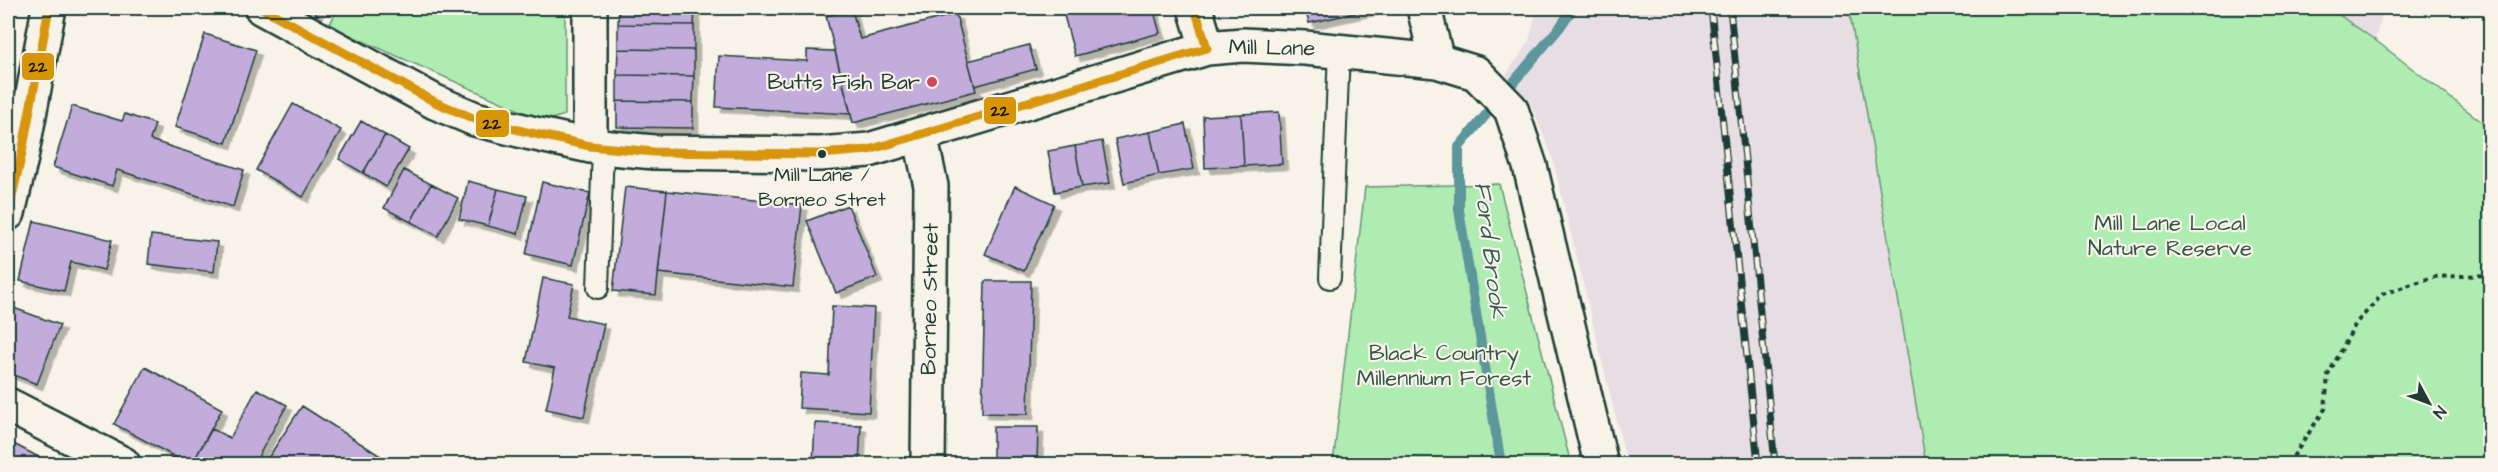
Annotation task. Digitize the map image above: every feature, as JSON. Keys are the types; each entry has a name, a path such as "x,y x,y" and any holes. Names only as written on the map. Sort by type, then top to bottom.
{"street":[{"path":"8,213 21,158 49,8"},
{"name":"Mill Lane","path":"262,8 435,102 474,119 596,147 654,152 820,154 869,150 1207,48 1243,45 1339,50 1437,61 1476,73 1511,109 1530,166 1601,465"},
{"path":"590,8 596,147"},
{"path":"1195,8 1207,48"},
{"path":"1424,8 1437,61"},
{"name":"Borneo Street","path":"920,135 931,186 928,465"},
{"path":"8,405 123,465"}],"lane":[{"path":"1330,278 1339,50"},
{"path":"596,147 598,288"}],"path":[{"path":"2288,465 2325,409 2328,375 2356,323 2383,294 2433,277 2490,275"}],"shaded area":[{"path":"1537,8 1849,8 1926,464 1627,464 1552,156 1529,100 1506,75 1529,41"},
{"path":"2329,8 2384,8 2375,40"}],"green space":[{"path":"338,8 565,8 565,115 544,121 329,26"},
{"name":"Mill Lane Local Nature Reserve","path":"1849,8 2329,8 2375,40 2490,128 2490,464 1926,464"},
{"name":"Black Country Millennium Forest","path":"1499,184 1571,464 1333,464 1365,187"}],"building":[{"path":"293,8 319,8 313,19"},
{"path":"619,8 695,8 694,25 618,24"},
{"path":"1062,8 1153,8 1160,33 1075,56"},
{"path":"1305,8 1378,8 1309,23"},
{"path":"852,10 860,39 956,14 976,91 853,123 826,16"},
{"path":"618,24 694,25 694,50 618,49"},
{"path":"205,34 256,50 226,143 175,127"},
{"path":"1029,45 1036,69 975,86 968,61"},
{"path":"618,49 694,50 694,76 617,75"},
{"path":"807,50 835,51 851,114 716,107 719,56 807,61"},
{"path":"617,75 694,76 693,102 617,101"},
{"path":"617,101 693,102 693,128 617,127"},
{"path":"293,104 341,130 303,197 256,170"},
{"path":"72,106 122,121 125,114 155,124 150,140 244,170 233,207 117,170 112,186 53,167"},
{"path":"1279,112 1282,164 1244,166 1241,114"},
{"path":"1241,114 1244,166 1205,168 1203,116"},
{"path":"361,121 385,135 363,173 339,159"},
{"path":"1185,124 1194,169 1159,175 1150,132"},
{"path":"1150,132 1159,175 1124,183 1115,139"},
{"path":"385,135 409,149 386,187 363,173"},
{"path":"1102,141 1110,183 1082,187 1075,146"},
{"path":"1075,146 1082,187 1055,192 1048,151"},
{"path":"404,170 431,184 411,222 384,208"},
{"path":"468,181 498,189 488,226 459,219"},
{"path":"542,182 590,193 573,265 526,254"},
{"path":"431,184 458,198 438,236 411,222"},
{"path":"1015,186 1054,204 1024,271 985,254"},
{"path":"625,187 667,191 656,295 613,291"},
{"path":"498,189 527,196 518,234 488,226"},
{"path":"667,191 802,205 793,287 658,273"},
{"path":"848,205 877,277 836,293 807,221"},
{"path":"34,221 112,240 104,270 71,262 64,291 20,281"},
{"path":"151,235 217,242 214,272 148,264"},
{"path":"543,278 574,284 567,316 604,324 584,417 546,409 555,368 526,362"},
{"path":"985,281 1031,281 1028,414 982,413"},
{"path":"832,306 874,308 869,412 799,408 801,373 829,375"},
{"path":"11,307 60,325 37,384 8,373 8,316"},
{"path":"145,367 222,409 192,464 188,464 114,424"},
{"path":"257,389 287,405 254,464 192,464 212,429 230,438"},
{"path":"302,406 393,464 264,464"},
{"path":"815,423 861,425 859,464 813,464"},
{"path":"993,427 1038,427 1037,464 993,464"},
{"path":"8,441 52,464 8,464"}],"waterway":[{"name":"Ford Brook","path":"1501,464 1459,210 1459,147 1560,27 1573,8"}],"railway":[{"path":"1711,8 1758,464"},
{"path":"1730,8 1775,464"}],"transit line":[{"name":"22","path":"8,213 21,158 49,8"},
{"name":"22","path":"262,8 435,102 475,119 590,146 654,152 820,154 869,150 1207,48 1195,8"}],"place":[{"name":"Butts Fish Bar","path":"932,82"},
{"name":"Mill Lane / Borneo Stret","path":"822,154"}]}
